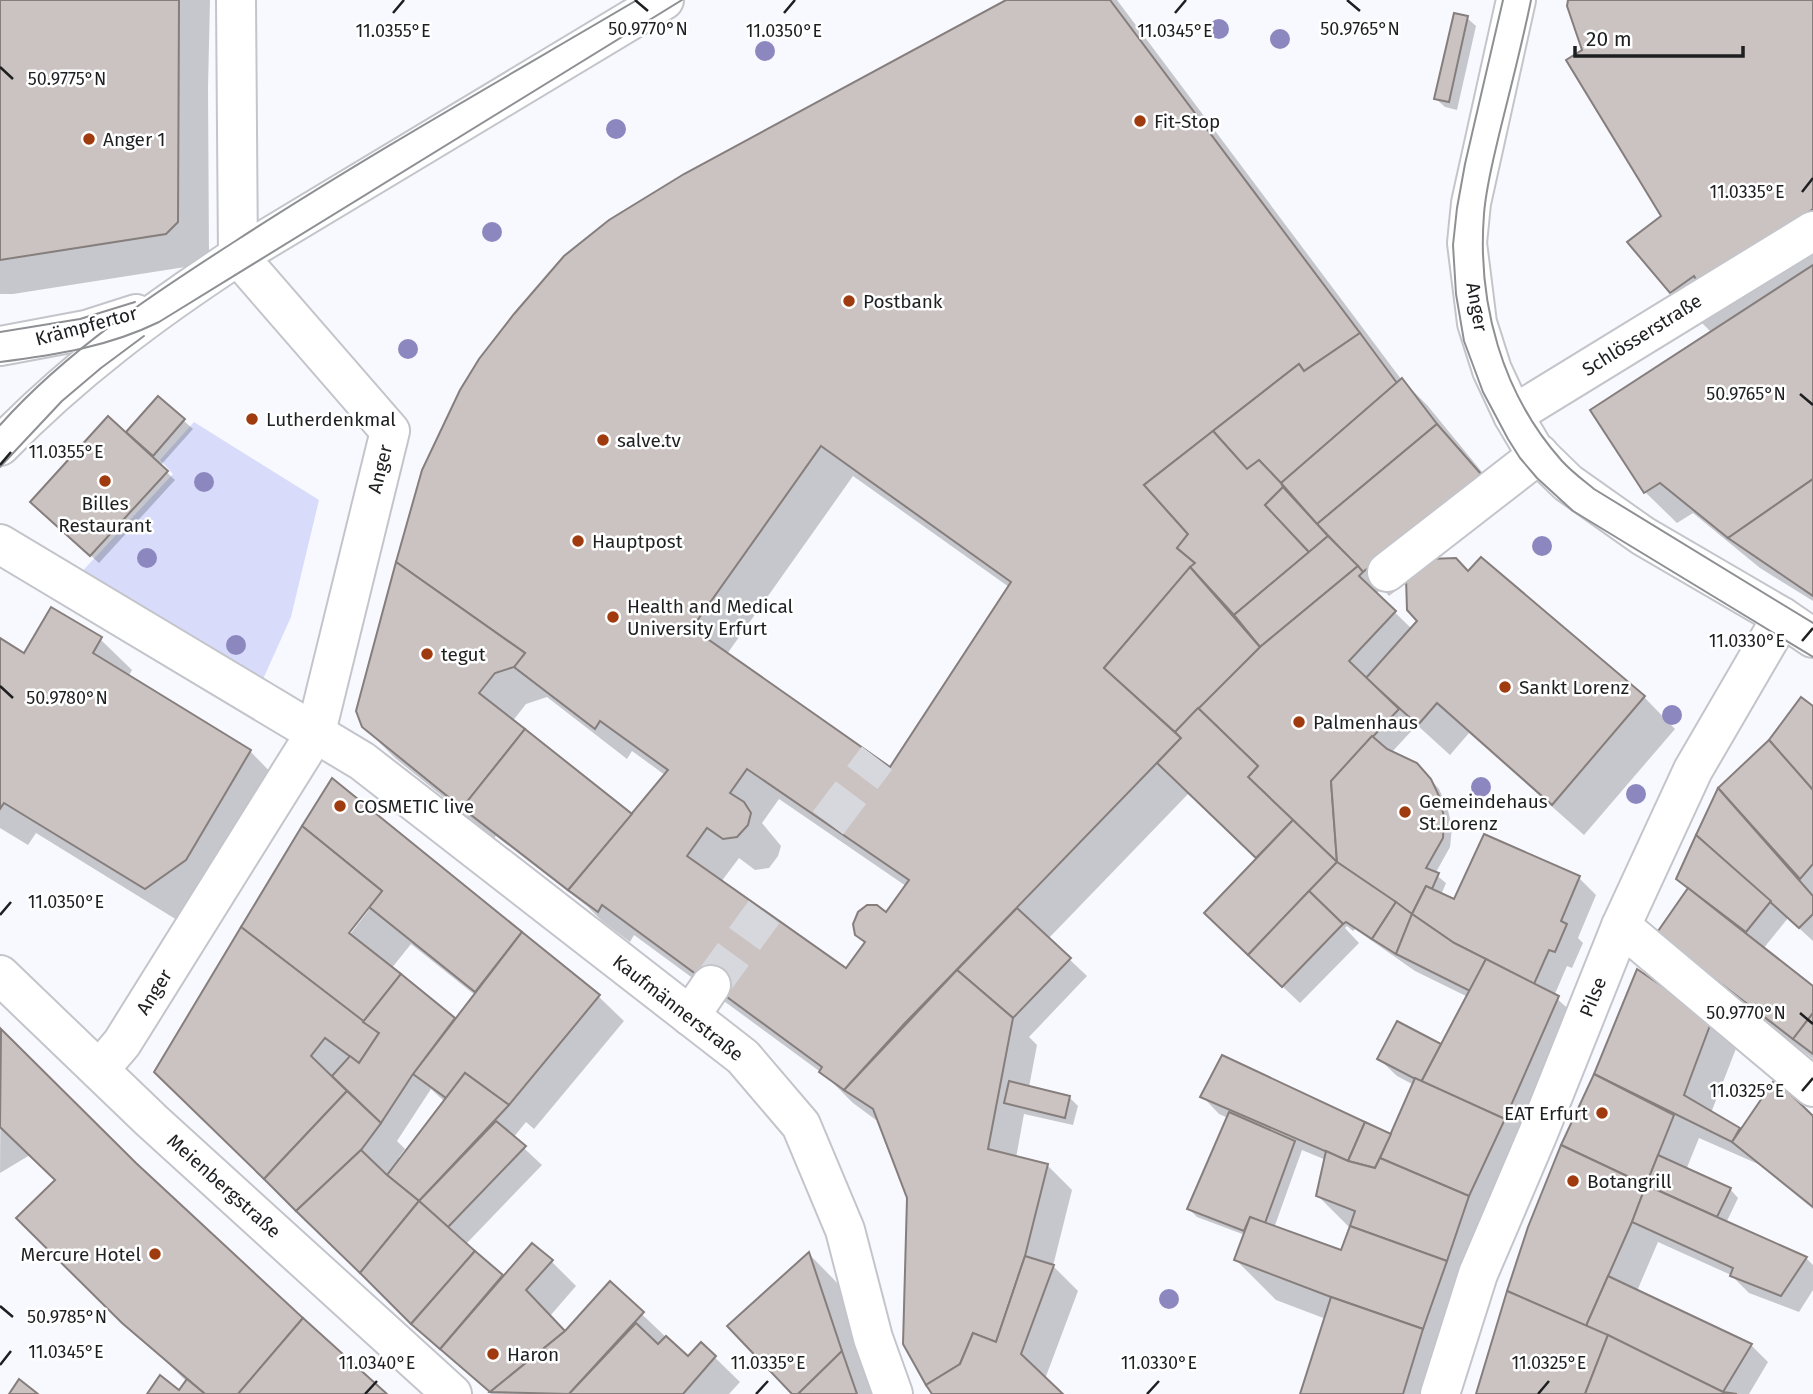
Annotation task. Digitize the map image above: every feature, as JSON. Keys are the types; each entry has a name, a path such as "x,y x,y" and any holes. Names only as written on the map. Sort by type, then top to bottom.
{"street":[{"path":"236,0 238,256"},
{"path":"0,446 40,404 171,300 238,256 664,0"},
{"name":"Anger","path":"1513,415 1492,370 1477,323 1467,243 1472,194 1516,0"},
{"name":"Schlösserstraße","path":"1513,415 1813,231"},
{"name":"Anger","path":"99,1070 122,1043 316,732 390,431 238,256"},
{"name":"Krämpfertor","path":"0,346 86,330 171,300"},
{"path":"1513,415 1533,449 1558,475 1643,536 1798,628"},
{"path":"1387,572 1539,454"},
{"path":"0,544 316,732"},
{"name":"Pilse","path":"1440,1394 1478,1274 1621,926 1685,788 1798,628"},
{"name":"Kaufmännerstraße","path":"316,732 362,761 743,1058 801,1125 845,1230 873,1338 893,1394"},
{"path":"1621,926 1813,1087"},
{"name":"Meienbergstraße","path":"0,975 152,1121 452,1394"},
{"path":"690,1016 711,985"}],"shaded area":[{"path":"194,422 319,500 291,617 259,688 76,578 173,474 160,460"}],"building":[{"name":"Anger 1","path":"0,0 179,0 178,222 166,234 0,260"},
{"name":"Hauptpost","path":"1006,0 1110,0 1360,333 1304,371 1299,364 1144,485 1188,534 1177,548 1195,563 1104,668 1181,738 905,1023 844,1090 819,1072 822,1067 602,905 598,912 568,890 668,770 600,721 595,729 514,667 525,653 396,562 422,470 460,390 479,359 564,256 609,220 684,174","holes":["821,446 1011,582 890,767 692,628","747,769 909,880 886,912 877,905 867,905 858,912 853,924 855,935 865,942 846,968 687,856 707,828 723,839 737,837 748,825 751,813 744,802 730,793"]},
{"path":"1568,0 1813,0 1813,209 1698,283 1694,276 1670,293 1627,242 1661,216 1566,60 1582,50 1567,6"},
{"path":"1454,13 1468,16 1449,102 1434,99"},
{"path":"1813,265 1813,479 1728,538 1660,483 1644,493 1590,410"},
{"path":"1360,333 1397,383 1281,483 1259,460 1247,469 1213,431 1299,364 1304,371"},
{"path":"1402,378 1437,424 1317,524 1281,483"},
{"path":"158,396 185,419 153,456 126,432"},
{"path":"108,416 168,471 90,556 30,502"},
{"path":"1437,424 1481,474 1363,572 1317,524"},
{"path":"1213,431 1247,469 1259,460 1281,483 1283,487 1265,505 1309,552 1234,615 1190,567 1195,563 1177,548 1188,534 1144,485"},
{"path":"1813,479 1813,596 1728,538"},
{"path":"1283,487 1328,536 1309,552 1265,505"},
{"path":"1328,536 1358,566 1260,647 1234,615"},
{"name":"Sankt Lorenz","path":"1481,557 1645,696 1552,805 1437,703 1418,725 1366,678 1417,621 1407,610 1406,578 1428,559 1456,558 1468,571"},
{"path":"396,562 525,653 514,667 495,673 479,693 525,729 462,808 362,727 356,711"},
{"name":"Palmenhaus","path":"1358,566 1363,572 1359,576 1396,611 1349,661 1399,709 1331,781 1337,862 1248,777 1258,766 1198,708 1260,647"},
{"path":"1190,567 1260,647 1175,732 1104,668"},
{"path":"51,607 102,637 93,653 251,750 186,860 145,889 4,803 0,809 0,638 24,653"},
{"path":"1801,697 1813,706 1813,790 1769,740"},
{"path":"1198,708 1258,766 1248,777 1293,820 1256,858 1157,763 1181,738 1175,732"},
{"path":"525,729 632,814 568,890 462,808"},
{"path":"1372,736 1387,749 1417,763 1431,779 1444,817 1443,838 1426,868 1439,873 1432,889 1426,886 1412,914 1337,862 1331,781"},
{"path":"1769,740 1813,790 1813,864 1800,879 1718,788"},
{"path":"332,778 522,932 475,992 369,907 382,891 302,826"},
{"path":"1718,788 1813,896 1813,914 1799,928 1696,835"},
{"path":"1293,820 1337,862 1248,955 1204,913"},
{"path":"302,826 382,891 349,933 401,974 363,1022 241,927"},
{"path":"1484,834 1580,876 1561,921 1567,924 1555,952 1549,950 1534,984 1454,943 1412,914 1426,886 1454,899"},
{"path":"1696,835 1771,901 1746,932 1676,879"},
{"path":"1337,862 1396,902 1372,939 1346,922 1343,924 1309,891"},
{"path":"1688,888 1813,986 1813,1013 1793,1039 1656,934"},
{"path":"1309,891 1343,924 1282,987 1248,955"},
{"path":"1396,902 1412,914 1396,954 1372,939"},
{"path":"1017,908 1071,958 1013,1018 957,970"},
{"path":"1412,914 1454,943 1486,959 1470,991 1396,954"},
{"path":"241,927 379,1033 359,1063 325,1038 311,1056 347,1091 264,1179 154,1072"},
{"path":"522,932 600,995 509,1105 465,1073 446,1098 413,1074"},
{"path":"1486,959 1559,996 1505,1119 1421,1082"},
{"path":"1637,969 1712,1020 1684,1095 1740,1128 1732,1142 1594,1074"},
{"path":"957,970 1013,1018 988,1149 1048,1164 1025,1256 996,1342 973,1333 960,1364 926,1385 903,1344 907,1198 873,1109 844,1090"},
{"path":"401,974 455,1018 381,1123 332,1076 350,1056 359,1063 379,1033 363,1022"},
{"path":"1813,1013 1813,1054 1793,1039"},
{"path":"1397,1021 1441,1044 1421,1082 1377,1059"},
{"path":"1,1029 136,1163 303,1318 238,1394 205,1394 122,1323 16,1218 55,1180 0,1127"},
{"path":"1222,1055 1365,1122 1348,1161 1200,1097"},
{"path":"465,1073 509,1105 419,1201 387,1175"},
{"path":"1594,1074 1674,1115 1646,1185 1561,1145"},
{"path":"1415,1078 1505,1119 1469,1196 1380,1158"},
{"path":"1775,1079 1813,1116 1813,1207 1732,1142"},
{"path":"1009,1081 1070,1096 1065,1118 1004,1103"},
{"path":"347,1091 381,1123 361,1150 296,1211 264,1179"},
{"path":"1229,1112 1295,1141 1265,1223 1250,1217 1244,1231 1187,1209"},
{"path":"496,1121 526,1146 448,1227 419,1201"},
{"path":"1365,1122 1391,1134 1375,1168 1348,1161"},
{"path":"1561,1145 1646,1185 1586,1326 1507,1291 1528,1227"},
{"path":"361,1150 419,1201 360,1273 296,1211"},
{"path":"1326,1151 1348,1161 1375,1168 1380,1158 1469,1196 1447,1261 1350,1226 1355,1211 1316,1196"},
{"path":"1658,1155 1731,1188 1717,1217 1646,1185"},
{"path":"1646,1185 1807,1257 1781,1296 1730,1276 1733,1268 1632,1222"},
{"path":"419,1201 475,1251 411,1324 360,1273"},
{"path":"1250,1217 1341,1250 1350,1226 1447,1261 1423,1329 1234,1260"},
{"path":"532,1243 553,1260 526,1290 565,1331 490,1392 440,1349"},
{"path":"475,1251 503,1275 440,1349 411,1324"},
{"path":"809,1252 842,1351 798,1394 792,1394 727,1326"},
{"path":"1025,1256 1054,1265 1021,1354 1063,1394 932,1394 926,1385 960,1364 973,1333 996,1342"},
{"path":"1608,1276 1752,1344 1723,1392 1586,1326"},
{"path":"610,1281 644,1312 569,1394 490,1392 565,1331"},
{"path":"1507,1291 1608,1335 1585,1394 1476,1394"},
{"path":"1331,1297 1423,1329 1403,1394 1300,1394"},
{"path":"303,1318 387,1394 238,1394"},
{"path":"636,1323 658,1344 666,1336 688,1356 701,1342 716,1356 683,1394 569,1394"},
{"path":"1608,1335 1723,1392 1737,1394 1585,1394"},
{"path":"842,1351 857,1394 798,1394"},
{"path":"160,1375 179,1390 187,1379 205,1394 147,1394"},
{"path":"19,1379 33,1390 38,1394 9,1394"}],"tunnel":[{"path":"828,823 877,758"},
{"path":"711,985 764,912"}],"tram line":[{"path":"0,425 53,372 112,325 174,281 336,178 637,0"},
{"path":"0,362 101,344 159,322 682,0"},
{"path":"1503,0 1465,164 1453,245 1456,294 1464,341 1483,392 1520,458 1537,478 1573,511 1813,657"},
{"path":"1531,0 1492,164 1484,214 1485,281 1490,314 1509,377 1541,435 1562,461 1594,489 1813,623"},
{"path":"0,332 80,319 135,302"},
{"path":"0,467 62,401 144,336"}],"place":[{"name":"Fit-Stop","path":"1140,121"},
{"name":"Anger 1","path":"89,139"},
{"name":"Postbank","path":"849,301"},
{"name":"Lutherdenkmal","path":"252,419"},
{"name":"salve.tv","path":"603,440"},
{"name":"Billes Restaurant","path":"105,481"},
{"name":"Hauptpost","path":"578,541"},
{"name":"Health and Medical University Erfurt","path":"613,617"},
{"name":"tegut","path":"427,654"},
{"name":"Sankt Lorenz","path":"1505,687"},
{"name":"Palmenhaus","path":"1299,722"},
{"name":"COSMETIC live","path":"340,806"},
{"name":"Gemeindehaus St.Lorenz","path":"1405,812"},
{"name":"EAT Erfurt","path":"1602,1113"},
{"name":"Botangrill","path":"1573,1181"},
{"name":"Mercure Hotel","path":"155,1254"},
{"name":"Haron","path":"493,1354"}]}
